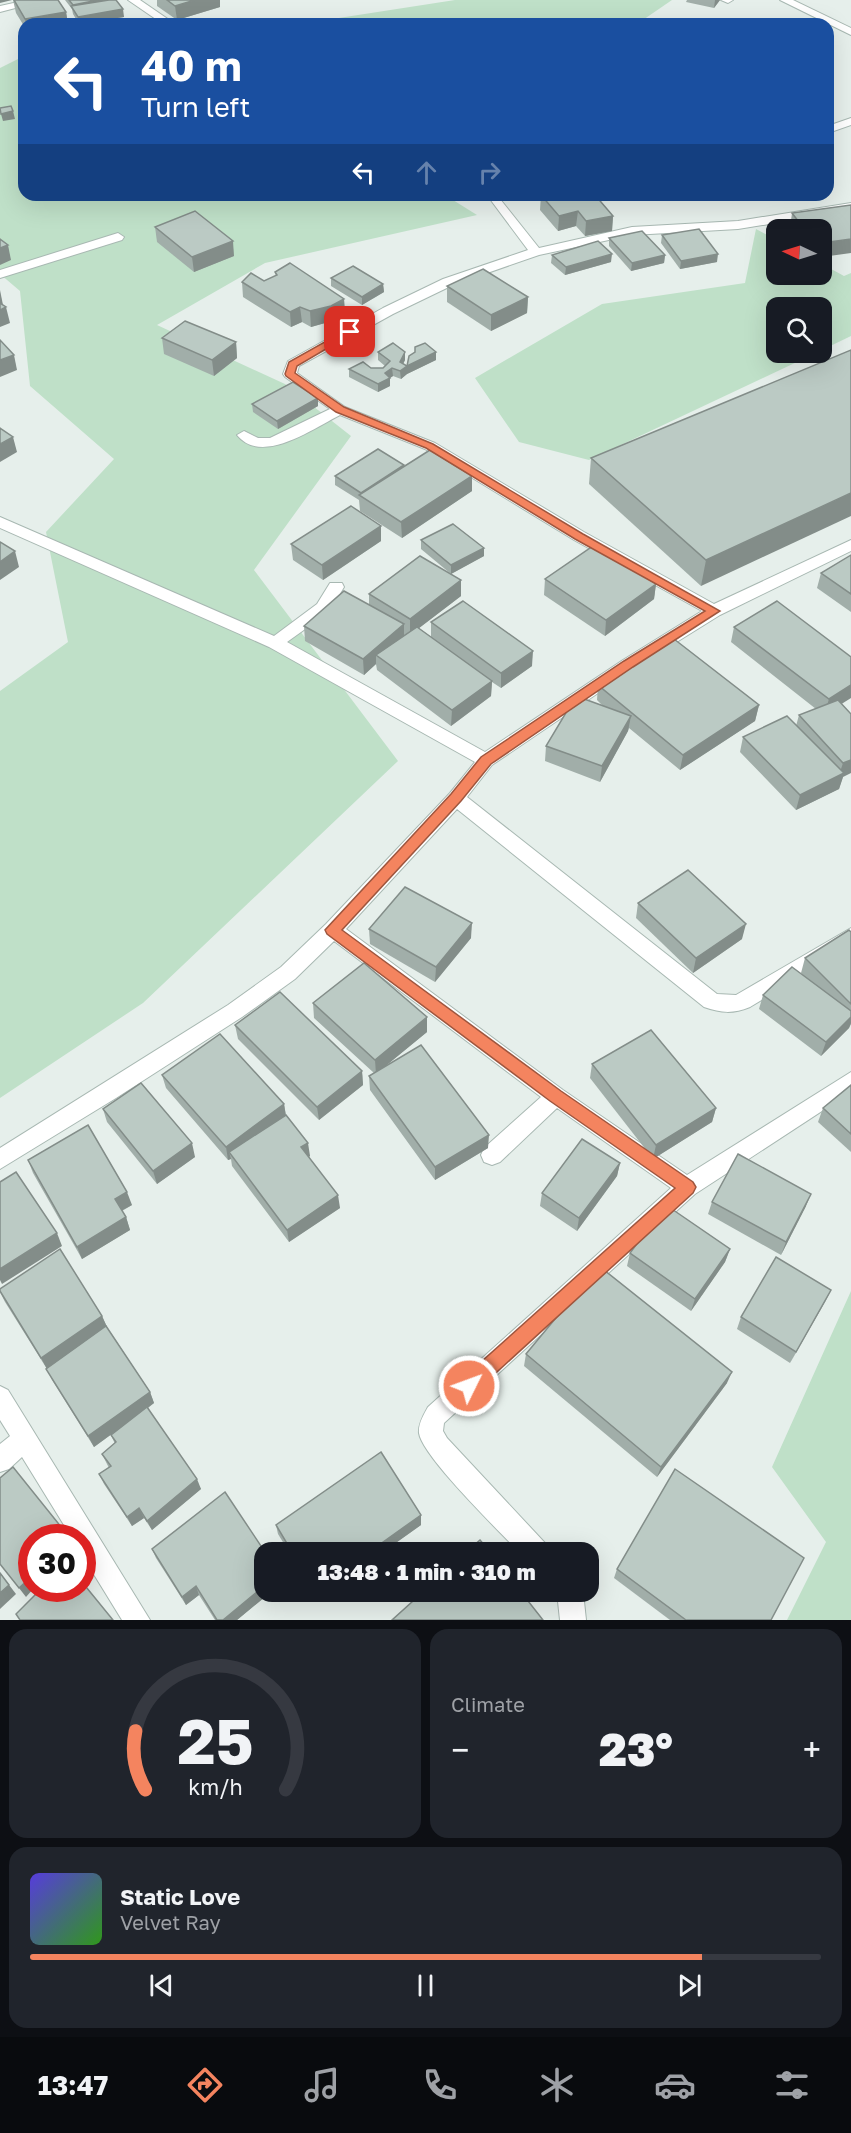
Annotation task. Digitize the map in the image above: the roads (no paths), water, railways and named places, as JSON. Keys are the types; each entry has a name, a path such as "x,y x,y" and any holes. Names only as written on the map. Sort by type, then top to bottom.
{"street":[{"path":"0,9 41,0"},
{"path":"133,0 161,18"},
{"path":"785,0 822,18"},
{"path":"834,24 851,32"},
{"path":"834,128 851,121"},
{"path":"498,201 536,252"},
{"path":"714,611 579,536 429,446 340,410 290,374 293,364 388,311 448,282 536,252 632,231 738,225 851,207"},
{"path":"0,274 118,237"},
{"path":"244,435 255,442 272,443 340,410"},
{"path":"0,522 274,643 486,760"},
{"path":"0,1159 235,1011 288,973 333,930 456,798 486,760 628,664 714,611 851,545"},
{"path":"274,643 323,608 336,587"},
{"path":"456,798 711,1001 724,1005 743,1001 851,936"},
{"path":"333,930 556,1096 687,1187"},
{"path":"527,1542 430,1437 430,1426 436,1415 687,1187 851,1081"},
{"path":"492,1155 556,1096"},
{"path":"0,1398 137,1620"},
{"path":"0,1460 24,1439"},
{"path":"571,1602 573,1620"}]}
